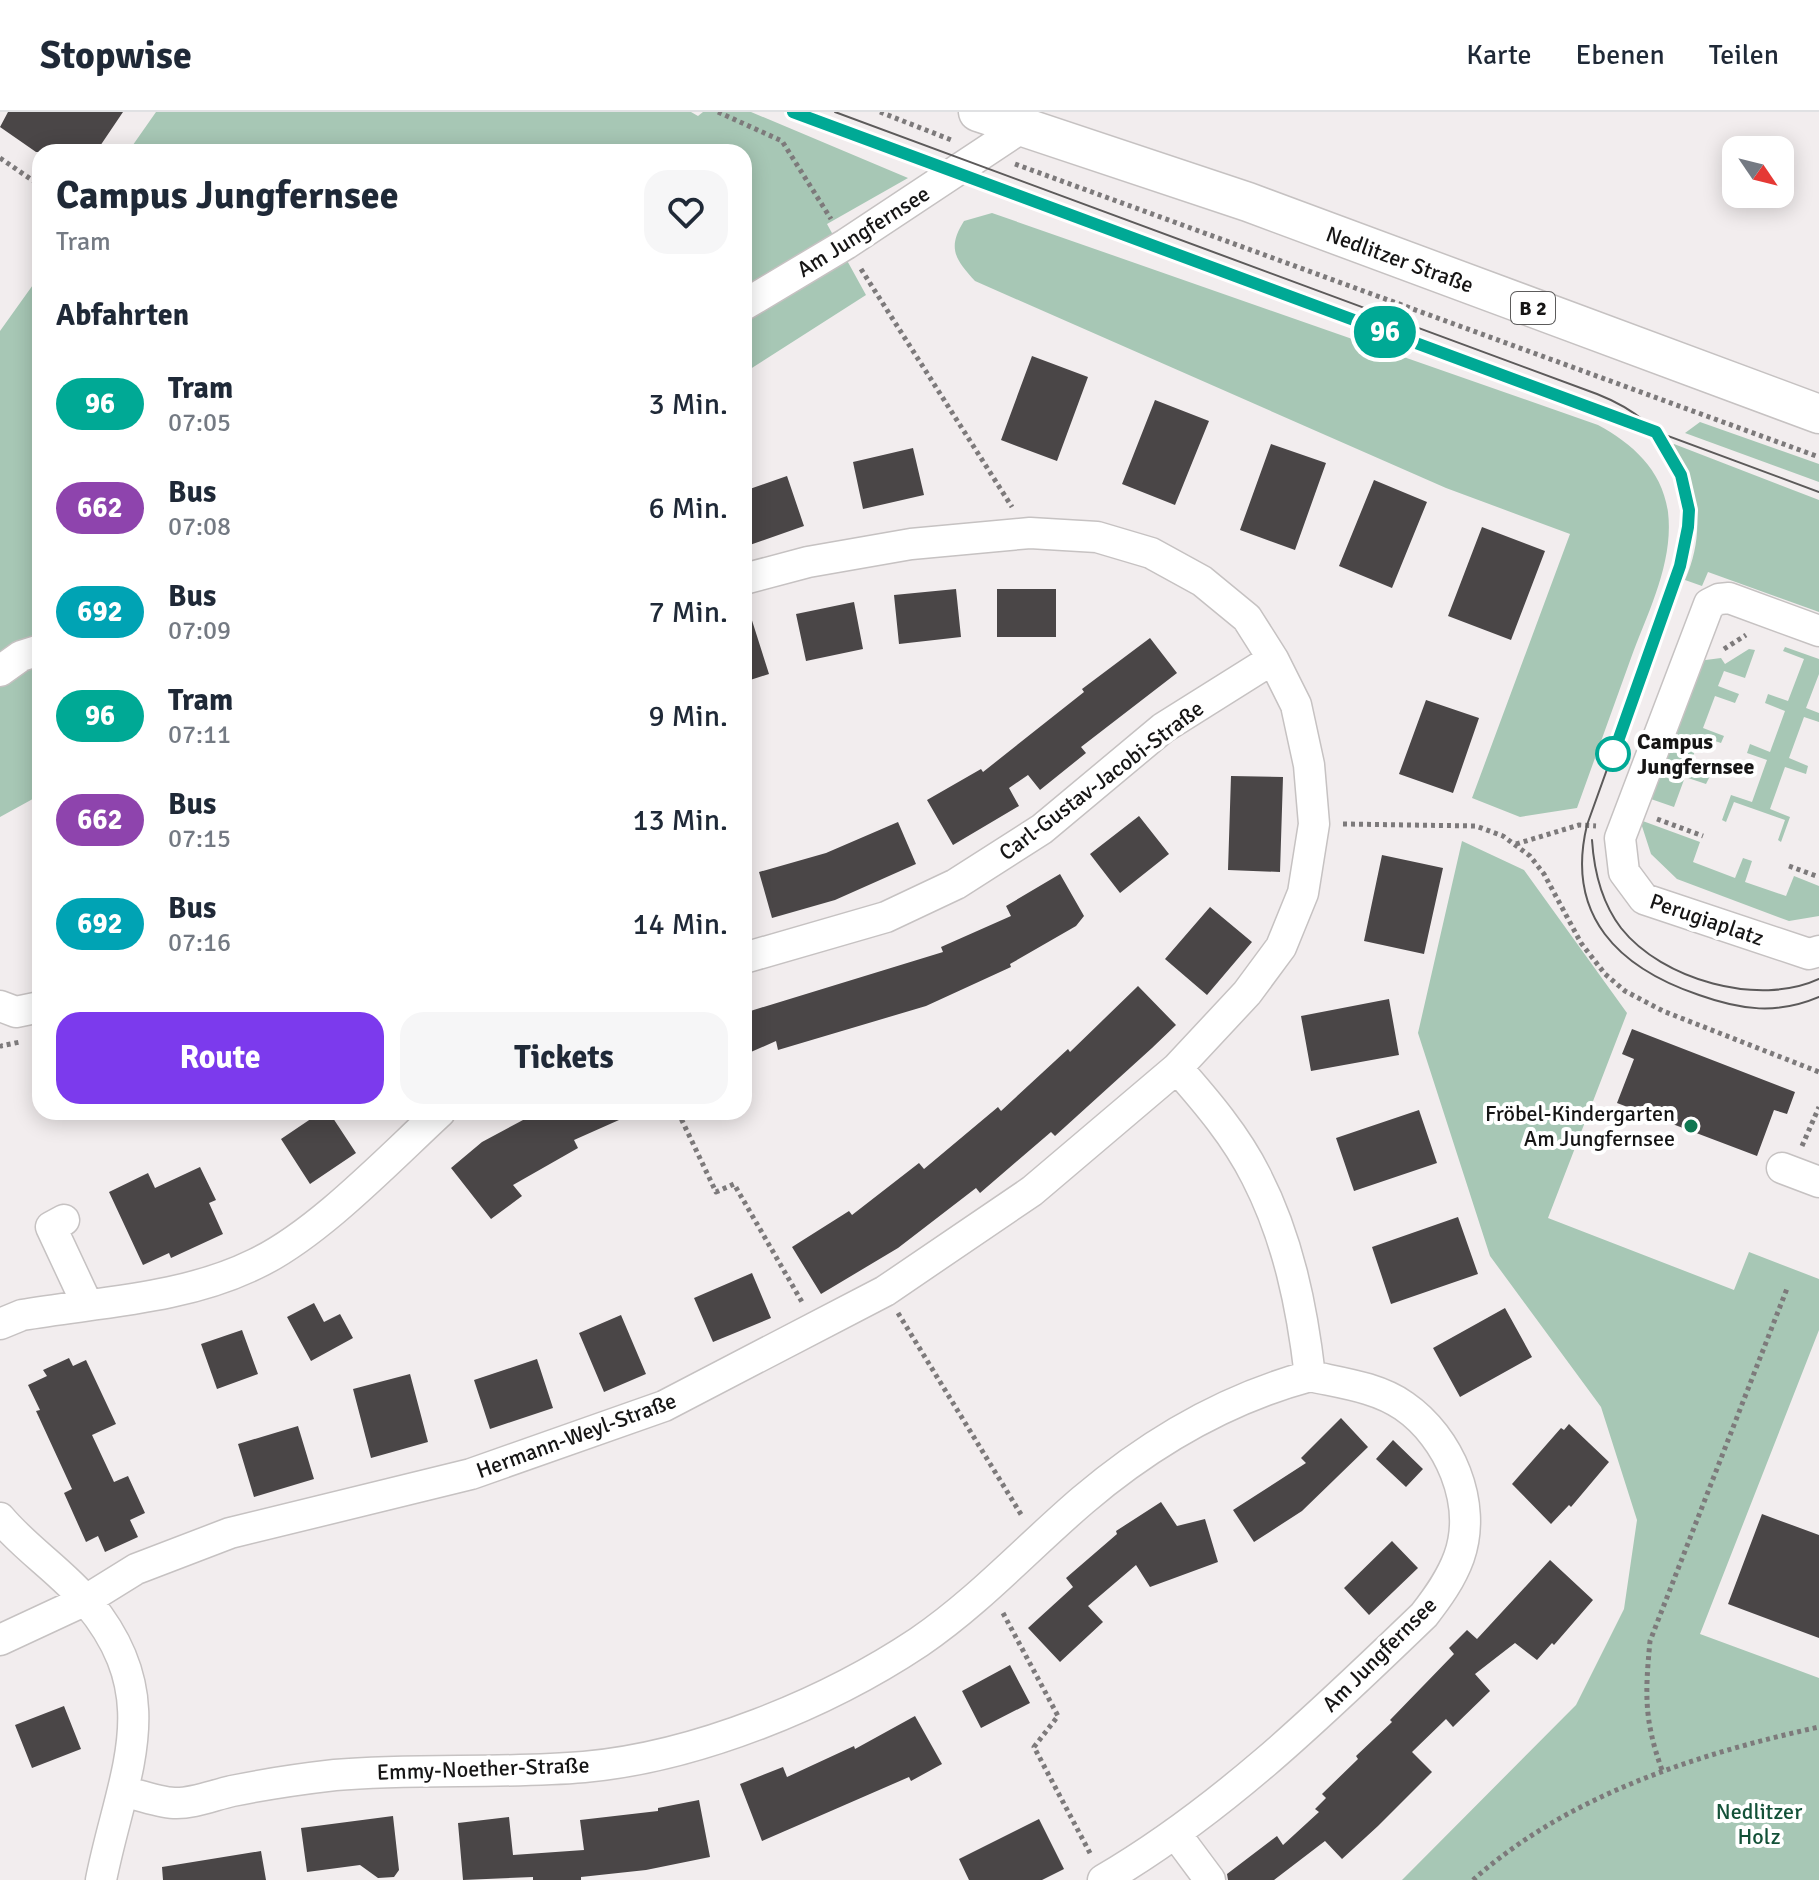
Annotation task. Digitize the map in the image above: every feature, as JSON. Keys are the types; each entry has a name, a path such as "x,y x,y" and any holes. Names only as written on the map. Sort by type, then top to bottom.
{"main road":[{"name":"Nedlitzer Straße","path":"978,112 1248,202 1819,414"}],"street":[{"name":"Am Jungfernsee","path":"752,300 846,244 1021,128"},
{"name":"Hermann-Weyl-Straße","path":"0,1640 86,1600 136,1569 230,1533 471,1474 664,1406 817,1328 885,1291 1032,1191 1177,1068 1247,993 1281,947 1303,893 1314,824 1309,765 1296,705 1273,659 1247,618 1202,581 1151,553 1097,537 1030,533 911,544 808,562 752,577"},
{"name":"Perugiaplatz","path":"1819,631 1729,598 1709,604 1620,838 1624,872 1644,899 1809,954 1819,951"},
{"path":"0,671 21,656 32,653"},
{"name":"Carl-Gustav-Jacobi-Straße","path":"752,956 886,917 956,884 1042,829 1163,728 1273,659"},
{"path":"0,1006 16,1012 32,1009"},
{"path":"1177,1068 1218,1116 1256,1175 1267,1200 1283,1238 1304,1322 1310,1376"},
{"path":"0,1324 22,1315 171,1292 219,1279 258,1263 303,1233 431,1120"},
{"path":"64,1220 51,1227 87,1304"},
{"name":"Am Jungfernsee","path":"1104,1880 1175,1833 1244,1780 1424,1615 1447,1585 1460,1554 1464,1518 1460,1487 1448,1454 1429,1427 1402,1405 1367,1389 1310,1376"},
{"name":"Emmy-Noether-Straße","path":"123,1791 175,1803 287,1780 399,1770 486,1772 587,1767 668,1751 748,1727 829,1693 919,1642 989,1587 1084,1499 1177,1431 1265,1388 1310,1376"},
{"path":"0,1518 86,1600 118,1648 129,1676 135,1712 133,1748 101,1880"},
{"path":"1175,1833 1210,1880"}],"path":[{"path":"718,112 782,141 1030,533"},
{"path":"880,112 1819,457"},
{"path":"0,158 32,180"},
{"path":"1690,649 1704,655 1714,655 1748,634 1756,633"},
{"path":"1314,824 1476,826 1516,844 1544,874 1592,959 1625,991 1663,1011 1819,1072"},
{"path":"1516,844 1579,825 1603,827"},
{"path":"1789,866 1819,877"},
{"path":"1797,1174 1819,1107"},
{"path":"682,1120 716,1192 734,1184 817,1328"},
{"path":"1662,1770 1651,1739 1644,1698 1650,1641 1788,1286"},
{"path":"885,1291 1037,1542"},
{"path":"989,1587 1058,1716 1034,1747 1104,1880"},
{"path":"1473,1880 1545,1826 1662,1770 1819,1727"}],"green space":[{"path":"156,112 691,112 698,116 703,112 751,112 908,178 827,224 866,295 752,368 752,144 134,144"},
{"path":"992,213 1598,425 1623,441 1644,460 1665,497 1669,531 1667,549 1652,605 1577,808 1520,817 1472,798 1570,534 1446,488 975,281 958,259 956,239 964,221"},
{"path":"32,286 32,799 0,817 0,331"},
{"path":"1700,422 1819,464 1819,482 1685,433"},
{"path":"1674,444 1819,500 1819,612 1708,572 1702,586 1685,580 1695,545 1697,511 1688,478 1670,447"},
{"path":"1785,647 1819,659 1819,674 1806,708 1819,713 1819,722 1804,717 1789,758 1808,766 1806,774 1785,767 1770,809 1790,817 1781,842 1778,840 1785,820 1734,802 1726,822 1722,820 1731,795 1752,802 1767,760 1747,753 1750,744 1770,752 1785,711 1765,703 1768,694 1788,701 1804,659 1783,651"},
{"path":"1749,649 1755,650 1745,678 1724,671 1718,686 1739,694 1735,703 1715,696 1703,728 1724,736 1721,743 1700,736 1689,768 1710,776 1706,784 1685,777 1674,807 1648,798 1698,661 1721,658 1725,664"},
{"path":"1640,820 1700,842 1693,862 1735,878 1743,858 1752,861 1745,882 1786,896 1794,876 1819,886 1819,916 1789,921 1677,879 1651,854"},
{"name":"Nedlitzer Holz","path":"1462,841 1524,870 1627,1013 1548,1218 1734,1290 1749,1252 1819,1279 1819,1330 1700,1634 1819,1678 1819,1880 1402,1880 1576,1705 1624,1609 1637,1520 1601,1407 1490,1256 1418,1033"}],"building":[{"path":"8,112 123,112 101,144 32,144 32,149 0,127"},
{"path":"1032,356 1088,377 1057,461 1001,440"},
{"path":"1155,400 1209,421 1175,505 1122,484"},
{"path":"1271,444 1326,463 1295,550 1240,530"},
{"path":"913,448 924,495 863,509 853,462"},
{"path":"787,476 804,526 752,544 752,488"},
{"path":"1374,480 1427,502 1392,588 1339,566"},
{"path":"1482,527 1545,551 1511,640 1448,616"},
{"path":"956,589 961,637 899,644 894,595"},
{"path":"997,589 1056,589 1056,637 997,637"},
{"path":"854,602 863,649 806,661 796,614"},
{"path":"752,620 769,674 752,679"},
{"path":"1150,638 1177,673 1081,747 1086,753 1040,790 1028,775 1009,788 1019,806 953,845 927,800 981,769 983,772 1084,692 1082,689"},
{"path":"1426,700 1479,718 1453,793 1399,774"},
{"path":"1231,776 1283,777 1280,872 1228,870"},
{"path":"1139,816 1169,854 1120,893 1090,854"},
{"path":"898,822 916,864 835,900 772,918 759,872 826,853"},
{"path":"1382,855 1443,868 1424,954 1364,941"},
{"path":"1060,874 1084,916 1076,926 1010,964 1011,967 926,1006 778,1050 776,1041 752,1052 752,1011 943,952 941,947 1011,916 1006,906"},
{"path":"1210,907 1252,942 1207,995 1165,959"},
{"path":"1138,986 1176,1025 1055,1136 1051,1132 980,1193 976,1188 898,1248 821,1294 792,1247 849,1211 852,1215 919,1163 924,1169 998,1107 1001,1111 1068,1049 1070,1052"},
{"path":"1389,999 1399,1055 1311,1071 1301,1016"},
{"path":"1632,1029 1795,1092 1787,1114 1774,1110 1757,1156 1617,1103 1634,1059 1622,1054"},
{"path":"1419,1110 1437,1163 1354,1191 1336,1138"},
{"path":"309,1120 334,1120 356,1153 310,1184 281,1139"},
{"path":"523,1120 619,1120 574,1140 578,1148 513,1185 522,1196 491,1219 451,1168 482,1142"},
{"path":"200,1167 216,1200 209,1203 223,1234 171,1258 169,1253 143,1265 109,1192 148,1173 155,1188"},
{"path":"1458,1217 1478,1274 1391,1304 1372,1247"},
{"path":"752,1273 771,1318 713,1342 694,1298"},
{"path":"314,1303 324,1322 340,1314 353,1338 311,1361 287,1317"},
{"path":"1505,1308 1532,1357 1460,1397 1433,1348"},
{"path":"621,1315 646,1374 604,1392 579,1333"},
{"path":"242,1330 258,1374 217,1389 201,1344"},
{"path":"69,1358 73,1366 86,1360 116,1424 92,1435 114,1482 128,1476 145,1513 130,1520 138,1537 105,1552 98,1536 86,1542 64,1493 72,1489 36,1411 40,1410 28,1385 47,1376 43,1370"},
{"path":"537,1359 553,1408 490,1429 474,1380"},
{"path":"410,1374 428,1442 371,1458 353,1389"},
{"path":"1341,1418 1368,1447 1302,1511 1254,1542 1233,1510 1306,1463 1301,1458"},
{"path":"1569,1424 1609,1462 1571,1507 1569,1505 1551,1524 1512,1484 1561,1428 1564,1430"},
{"path":"298,1426 314,1479 254,1497 238,1444"},
{"path":"1393,1440 1423,1469 1406,1487 1376,1459"},
{"path":"1161,1502 1177,1526 1205,1519 1218,1562 1150,1587 1136,1565 1088,1606 1103,1622 1060,1662 1028,1628 1073,1587 1066,1578 1117,1534 1116,1531"},
{"path":"1762,1514 1819,1535 1819,1638 1728,1604"},
{"path":"1392,1541 1418,1568 1369,1615 1344,1588"},
{"path":"1550,1560 1593,1600 1537,1660 1515,1643 1475,1674 1490,1691 1453,1727 1446,1719 1412,1752 1432,1772 1378,1826 1342,1859 1325,1841 1274,1880 1228,1880 1227,1874 1277,1836 1283,1845 1319,1812 1315,1809 1326,1798 1322,1794 1454,1654 1449,1648 1467,1630 1477,1639"},
{"path":"1010,1665 1030,1703 981,1728 962,1691"},
{"path":"64,1706 81,1749 32,1768 15,1725"},
{"path":"915,1716 942,1764 911,1781 909,1777 762,1841 740,1784 783,1767 787,1777 854,1746 855,1749"},
{"path":"699,1800 710,1857 646,1870 581,1877 581,1880 533,1880 533,1877 463,1880 458,1823 509,1817 513,1855 584,1850 580,1820 658,1811 658,1808"},
{"path":"393,1816 399,1870 394,1877 378,1878 360,1865 307,1872 301,1828"},
{"path":"1039,1819 1064,1869 1042,1880 969,1880 959,1859"},
{"path":"261,1851 266,1880 163,1880 162,1867"}],"tram line":[{"name":"96","path":"793,112 1656,432 1673,457 1687,494 1686,544 1613,755"},
{"path":"794,112 1819,492"},
{"path":"835,112 1597,394 1624,407 1646,423 1664,441 1676,461 1684,484 1686,537 1680,566 1587,825 1582,857 1584,886 1592,912 1605,934 1645,970 1670,984 1744,1007 1774,1008 1819,997"},
{"path":"1592,840 1600,886 1614,918 1639,946 1661,962 1713,984 1741,989 1795,987 1819,979"}],"place":[{"name":"Campus Jungfernsee","path":"1613,754"},
{"name":"Fröbel-Kindergarten Am Jungfernsee","path":"1691,1126"}]}
